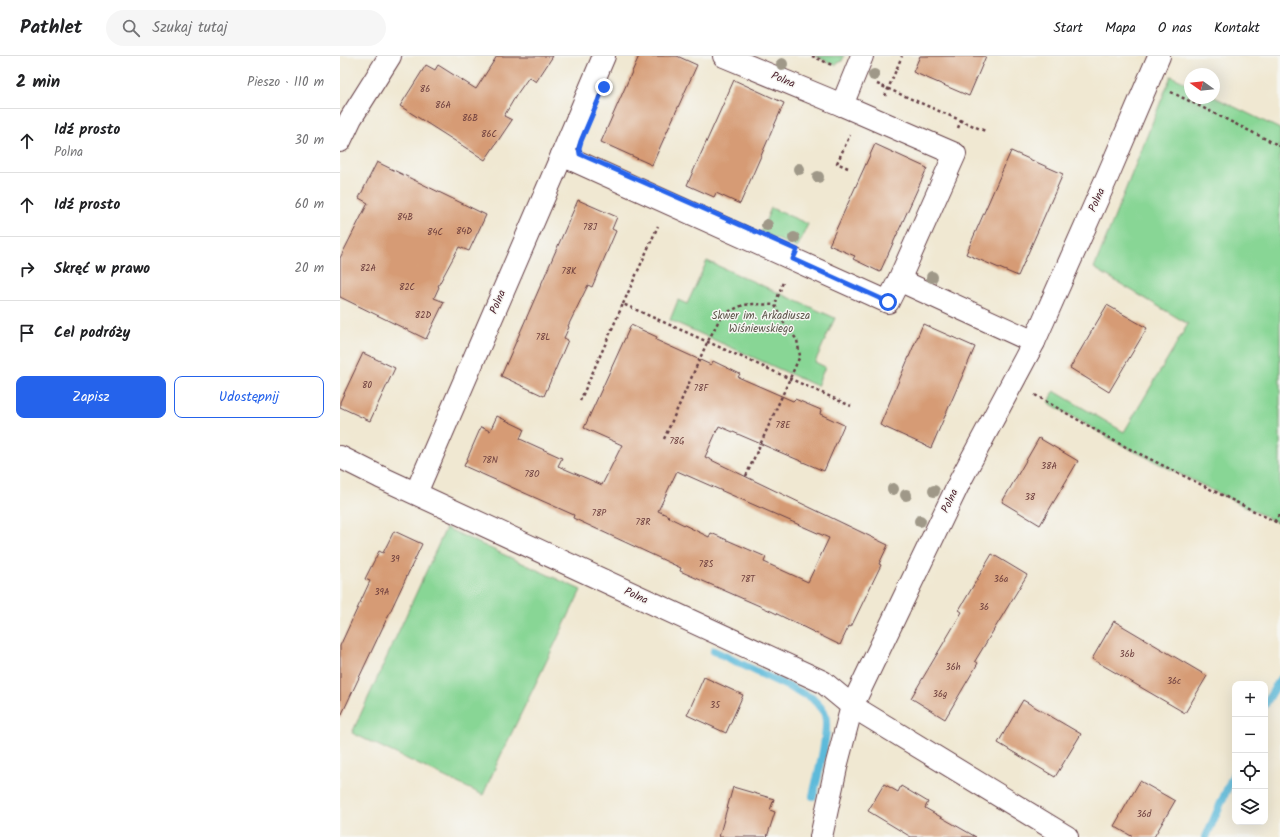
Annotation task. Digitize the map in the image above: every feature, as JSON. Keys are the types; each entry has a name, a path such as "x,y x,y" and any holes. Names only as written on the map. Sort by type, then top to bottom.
{"street":[{"path":"340,142 351,118 390,56"},
{"name":"Polna","path":"416,493 604,56"},
{"name":"Polna","path":"562,155 888,302 955,154 724,56"},
{"name":"Polna","path":"821,837 837,763 852,706 960,482 1034,342 1108,176 1159,56"},
{"path":"842,105 858,65"},
{"path":"899,280 1034,342"},
{"name":"Polna","path":"340,457 380,477 823,682 852,706 1067,837"}],"path":[{"path":"812,56 858,65 984,131"},
{"path":"1149,80 1280,146"},
{"path":"580,401 658,225"},
{"path":"746,476 790,378 795,371 800,356 800,349 797,340 780,319 775,305 793,259"},
{"path":"623,304 851,406"},
{"path":"664,439 717,323 728,312 735,308 748,304 775,305"},
{"path":"1012,382 1118,443 1280,524"},
{"path":"1274,522 1280,514"}],"green space":[{"path":"815,56 844,56 842,61 835,65"},
{"path":"1171,76 1184,82 1184,104 1220,104 1220,100 1280,129 1280,524 1118,443 1049,403 1054,391 1124,432 1188,324 1094,268"},
{"path":"771,208 808,224 797,248 761,232"},
{"name":"Skwer im. Arkadiusza Wiśniewskiego","path":"707,261 835,318 815,362 825,367 817,386 670,320 678,300 687,304"},
{"path":"446,528 581,590 483,795 352,733"}],"building":[{"path":"497,56 553,56 536,82 529,77 517,94 504,116 512,120 485,160 400,106 426,65 435,70 438,65 476,89"},
{"path":"639,56 677,56 697,65 652,165 601,142"},
{"path":"920,56 986,56 969,96 913,72"},
{"path":"734,80 784,103 740,204 716,193 714,197 687,185"},
{"path":"875,144 927,168 880,272 853,259 855,256 829,245"},
{"path":"1011,151 1063,174 1018,276 966,254"},
{"path":"377,162 486,215 469,251 459,247 438,286 439,287 434,298 444,302 426,339 340,297 340,258 368,203 359,198"},
{"path":"578,200 617,217 612,229 616,231 592,287 588,285 568,326 569,327 564,338 568,340 544,396 501,376"},
{"path":"1107,305 1147,328 1109,392 1070,368"},
{"path":"923,324 975,347 931,448 880,425"},
{"path":"631,325 657,337 656,340 711,365 713,361 740,374 738,377 793,401 795,399 821,410 820,414 844,425 824,471 719,426 705,457 888,545 879,564 881,565 851,627 849,626 840,645 771,611 680,571 681,568 573,518 574,515 464,466 481,427 490,431 497,416 524,429 520,439 562,458 558,466 602,485 622,445 584,428","holes":["677,471 829,538 808,582 764,562 766,557 711,533 709,537 658,511"]},
{"path":"363,353 395,368 370,421 340,407 340,402"},
{"path":"1039,438 1078,461 1040,525 1002,502"},
{"path":"394,531 422,544 340,718 340,646 370,581 365,579 379,551 383,553"},
{"path":"992,554 1027,575 975,661 978,663 945,719 911,698 962,612 959,610"},
{"path":"1114,621 1207,676 1185,713 1092,659"},
{"path":"704,677 743,695 726,733 687,715"},
{"path":"1023,700 1081,734 1055,777 998,743"},
{"path":"1140,781 1175,801 1154,837 1133,837 1114,826"},
{"path":"884,784 898,792 901,786 928,802 925,808 976,837 911,837 868,811"},
{"path":"733,787 774,799 770,810 775,812 767,837 719,837"}],"waterway":[{"path":"714,651 812,698 823,710 826,722 826,732 813,796"},
{"path":"1268,700 1280,679"},
{"path":"1206,837 1232,778"}],"route":[{"path":"604,87 581,141 579,148 580,154 797,250 793,259 888,302"}]}
